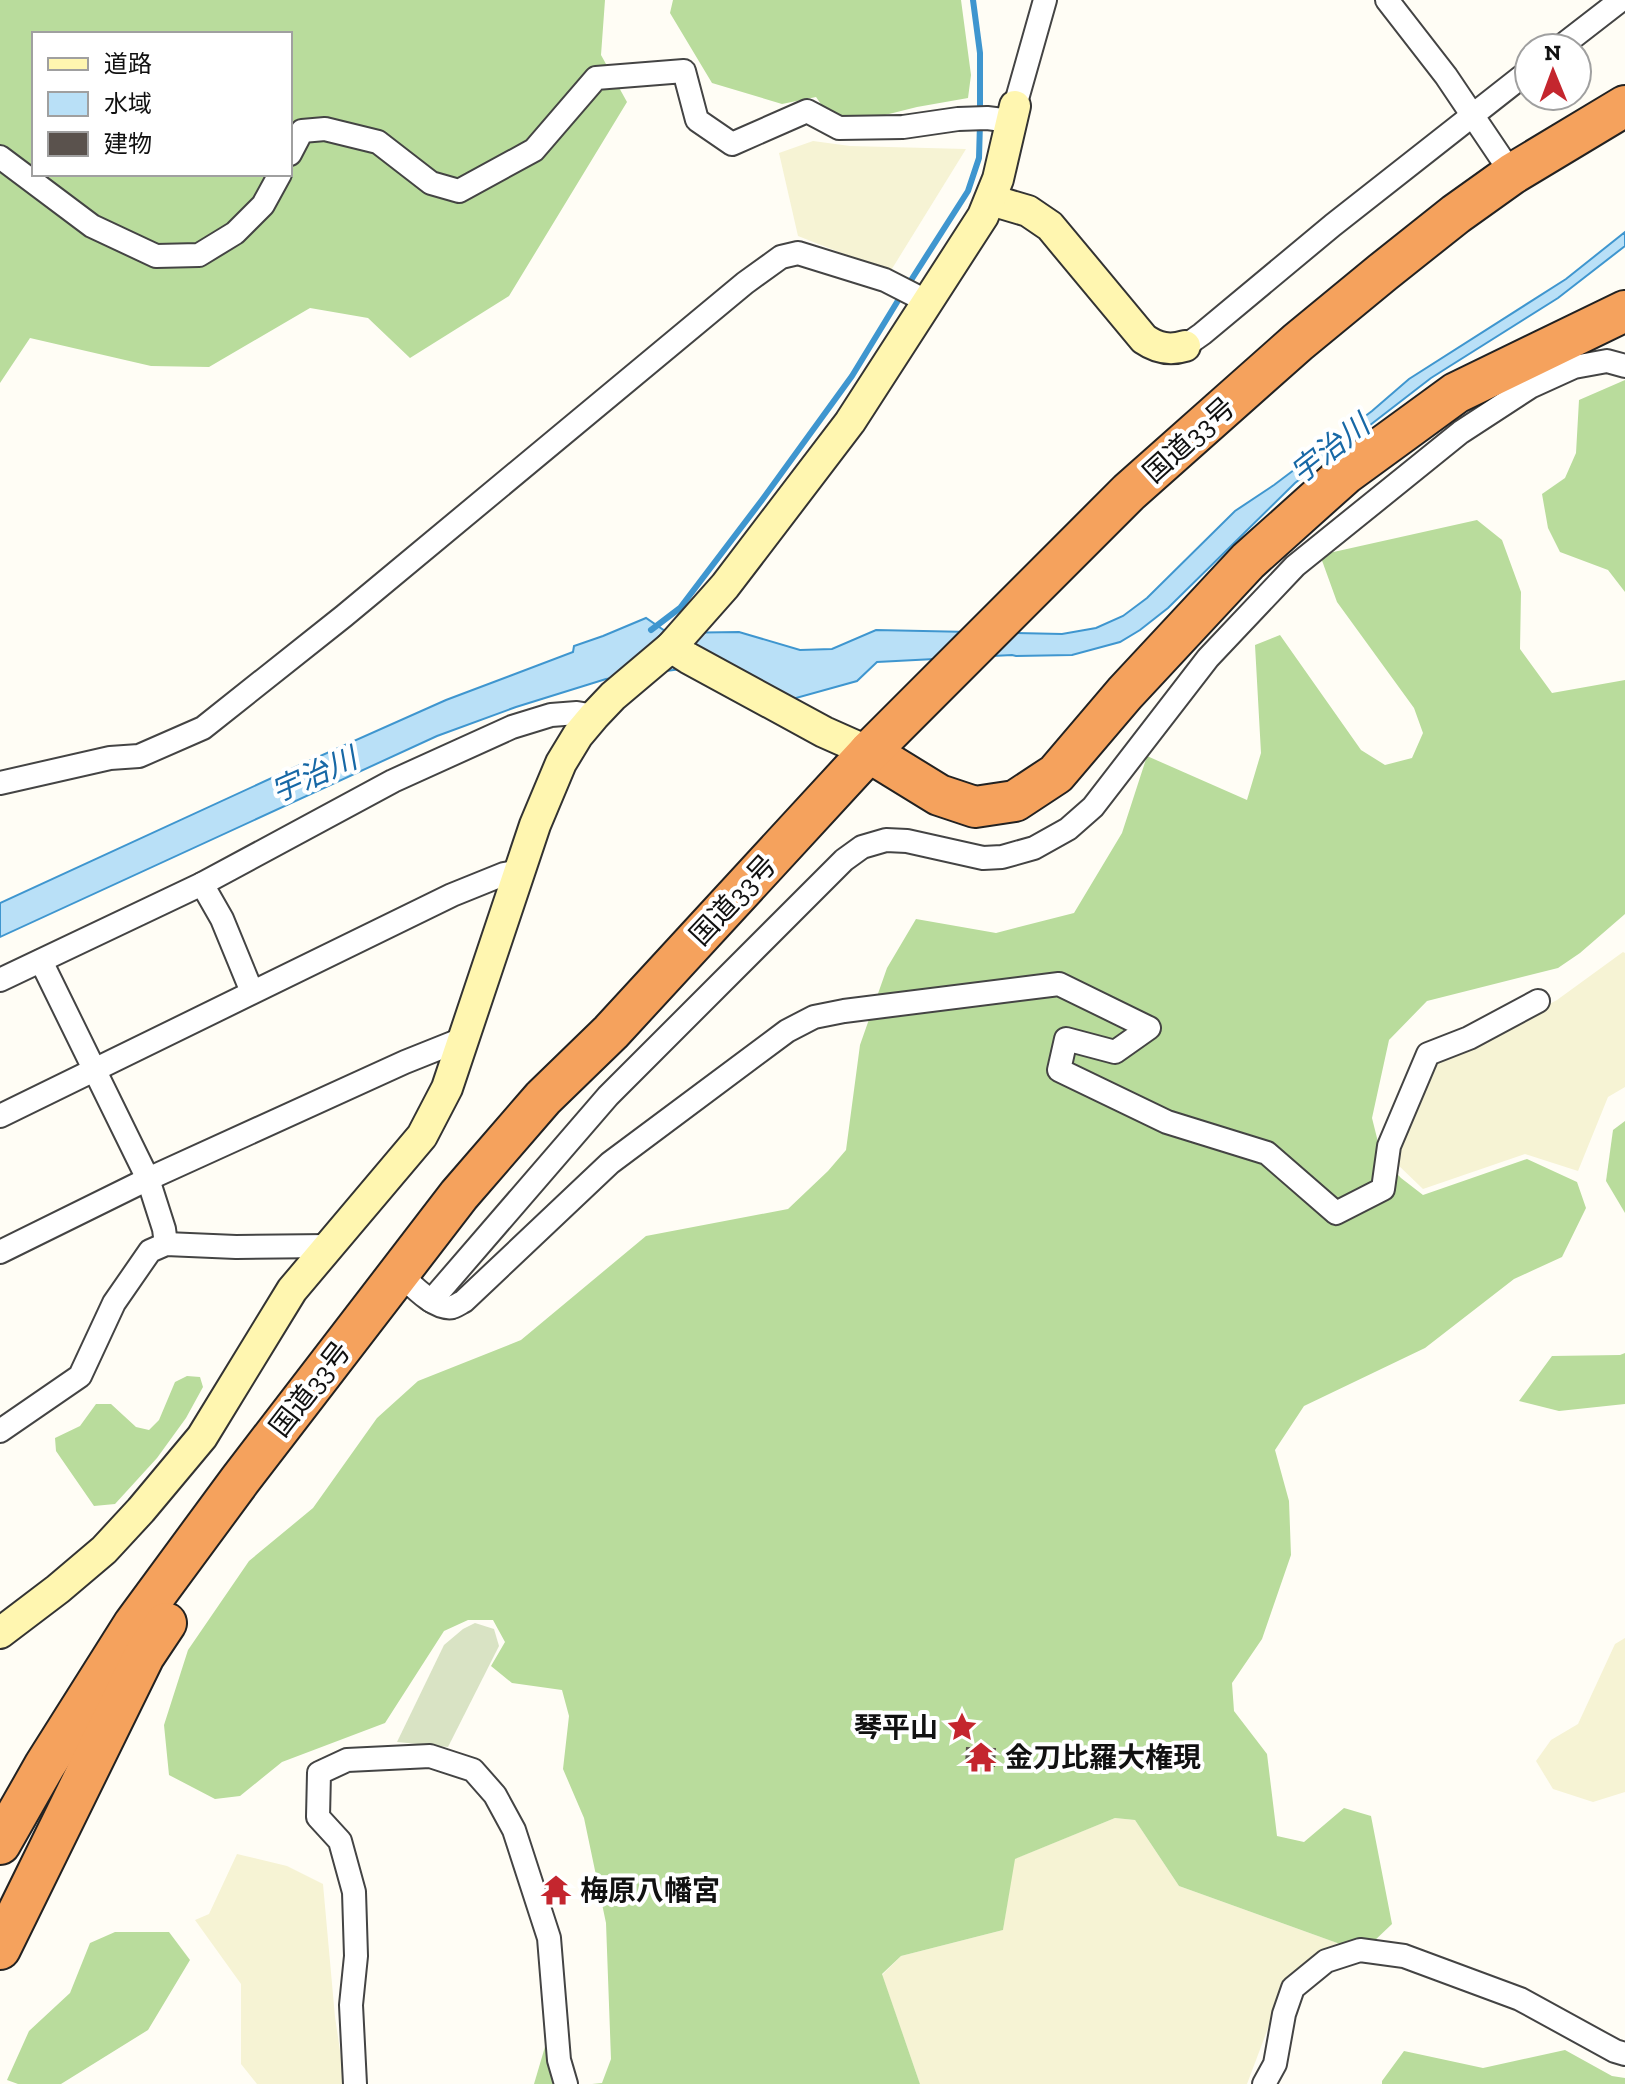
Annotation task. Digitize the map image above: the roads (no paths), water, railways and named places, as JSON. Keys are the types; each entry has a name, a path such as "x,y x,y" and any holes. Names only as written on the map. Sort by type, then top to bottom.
{"highway":[{"name":"国道33号","path":"0,1844 45,1765 134,1624 240,1480 459,1195 543,1098 611,1032 869,752 1129,492 1298,342 1456,214 1512,174 1625,106"},
{"path":"869,752 939,795 975,807 1015,801 1056,774 1125,693 1248,561 1345,474 1456,393 1625,311"},
{"path":"0,1949 144,1656 399,1273"},
{"path":"0,1803 34,1745 134,1624"}],"street":[{"path":"0,1633 92,1560 141,1510 202,1437 292,1290 422,1136 447,1088 535,825 561,763 594,716 671,647 725,586 850,422 917,296 975,230 998,179 1004,115 1045,0"},
{"path":"1387,0 1446,76 1512,174"},
{"path":"1580,32 1621,0"},
{"path":"292,150 302,131 325,129 378,142 431,183 459,191 534,150 596,78 684,71 697,120 732,144 807,111 839,128 903,127 1004,115"},
{"path":"991,200 1028,211 1050,226 1144,339 1164,349 1185,346 1513,83"},
{"path":"0,157 92,226 156,256 199,255 235,233 263,205 279,176"},
{"path":"0,783 110,758 139,756 203,728 344,616 732,293 781,257 798,253 885,280 917,296"},
{"path":"431,1301 618,1085 844,860 862,847 886,840 907,841 983,858 1002,857 1034,848 1068,829 1093,807 1208,658 1295,566 1461,432 1530,387 1574,367 1607,361 1625,366"},
{"path":"671,647 824,732 869,752"},
{"path":"0,980 202,884 393,781 512,727 551,715 577,713 594,716"},
{"path":"0,1116 452,895 504,874 520,871"},
{"path":"202,884 222,919 252,992"},
{"path":"41,961 148,1179 166,1244"},
{"path":"399,1273 440,1306 453,1307 464,1301 610,1163 787,1031 814,1017 1059,984 1149,1028 1115,1052 1066,1039 1059,1070 1167,1122 1267,1153 1336,1213 1383,1189 1389,1146 1428,1054 1469,1038 1538,1001"},
{"path":"0,1252 148,1179 405,1062 465,1038"},
{"path":"0,1431 80,1376 114,1303 150,1251 166,1244 329,1246"},
{"path":"355,2084 351,2005 356,1956 354,1892 340,1841 318,1817 319,1773 347,1760 430,1756 473,1770 495,1795 514,1830 549,1938 559,2060 566,2084"},
{"path":"1264,2084 1275,2064 1284,2014 1293,1988 1326,1961 1360,1950 1404,1956 1520,1999 1625,2054"}],"water":[{"name":"宇治川","path":"1625,232 1625,246 1558,298 1431,378 1295,483 1168,608 1120,642 1072,655 877,662 857,681 789,700 726,663 606,679 437,736 0,937 0,903 446,700 573,652 574,646 646,618 668,633 739,632 800,650 832,649 876,630 1062,634 1096,628 1123,616 1147,598 1235,511 1372,411 1409,379 1566,279"}],"waterway":[{"path":"973,0 980,53 980,112"},
{"path":"908,285 968,191 979,158 980,123"},
{"path":"651,630 680,608 762,500 852,376 902,294"}],"place":[{"name":"琴平山","path":"962,1727"},
{"name":"金刀比羅大権現","path":"981,1757"},
{"name":"梅原八幡宮","path":"556,1890"}]}
